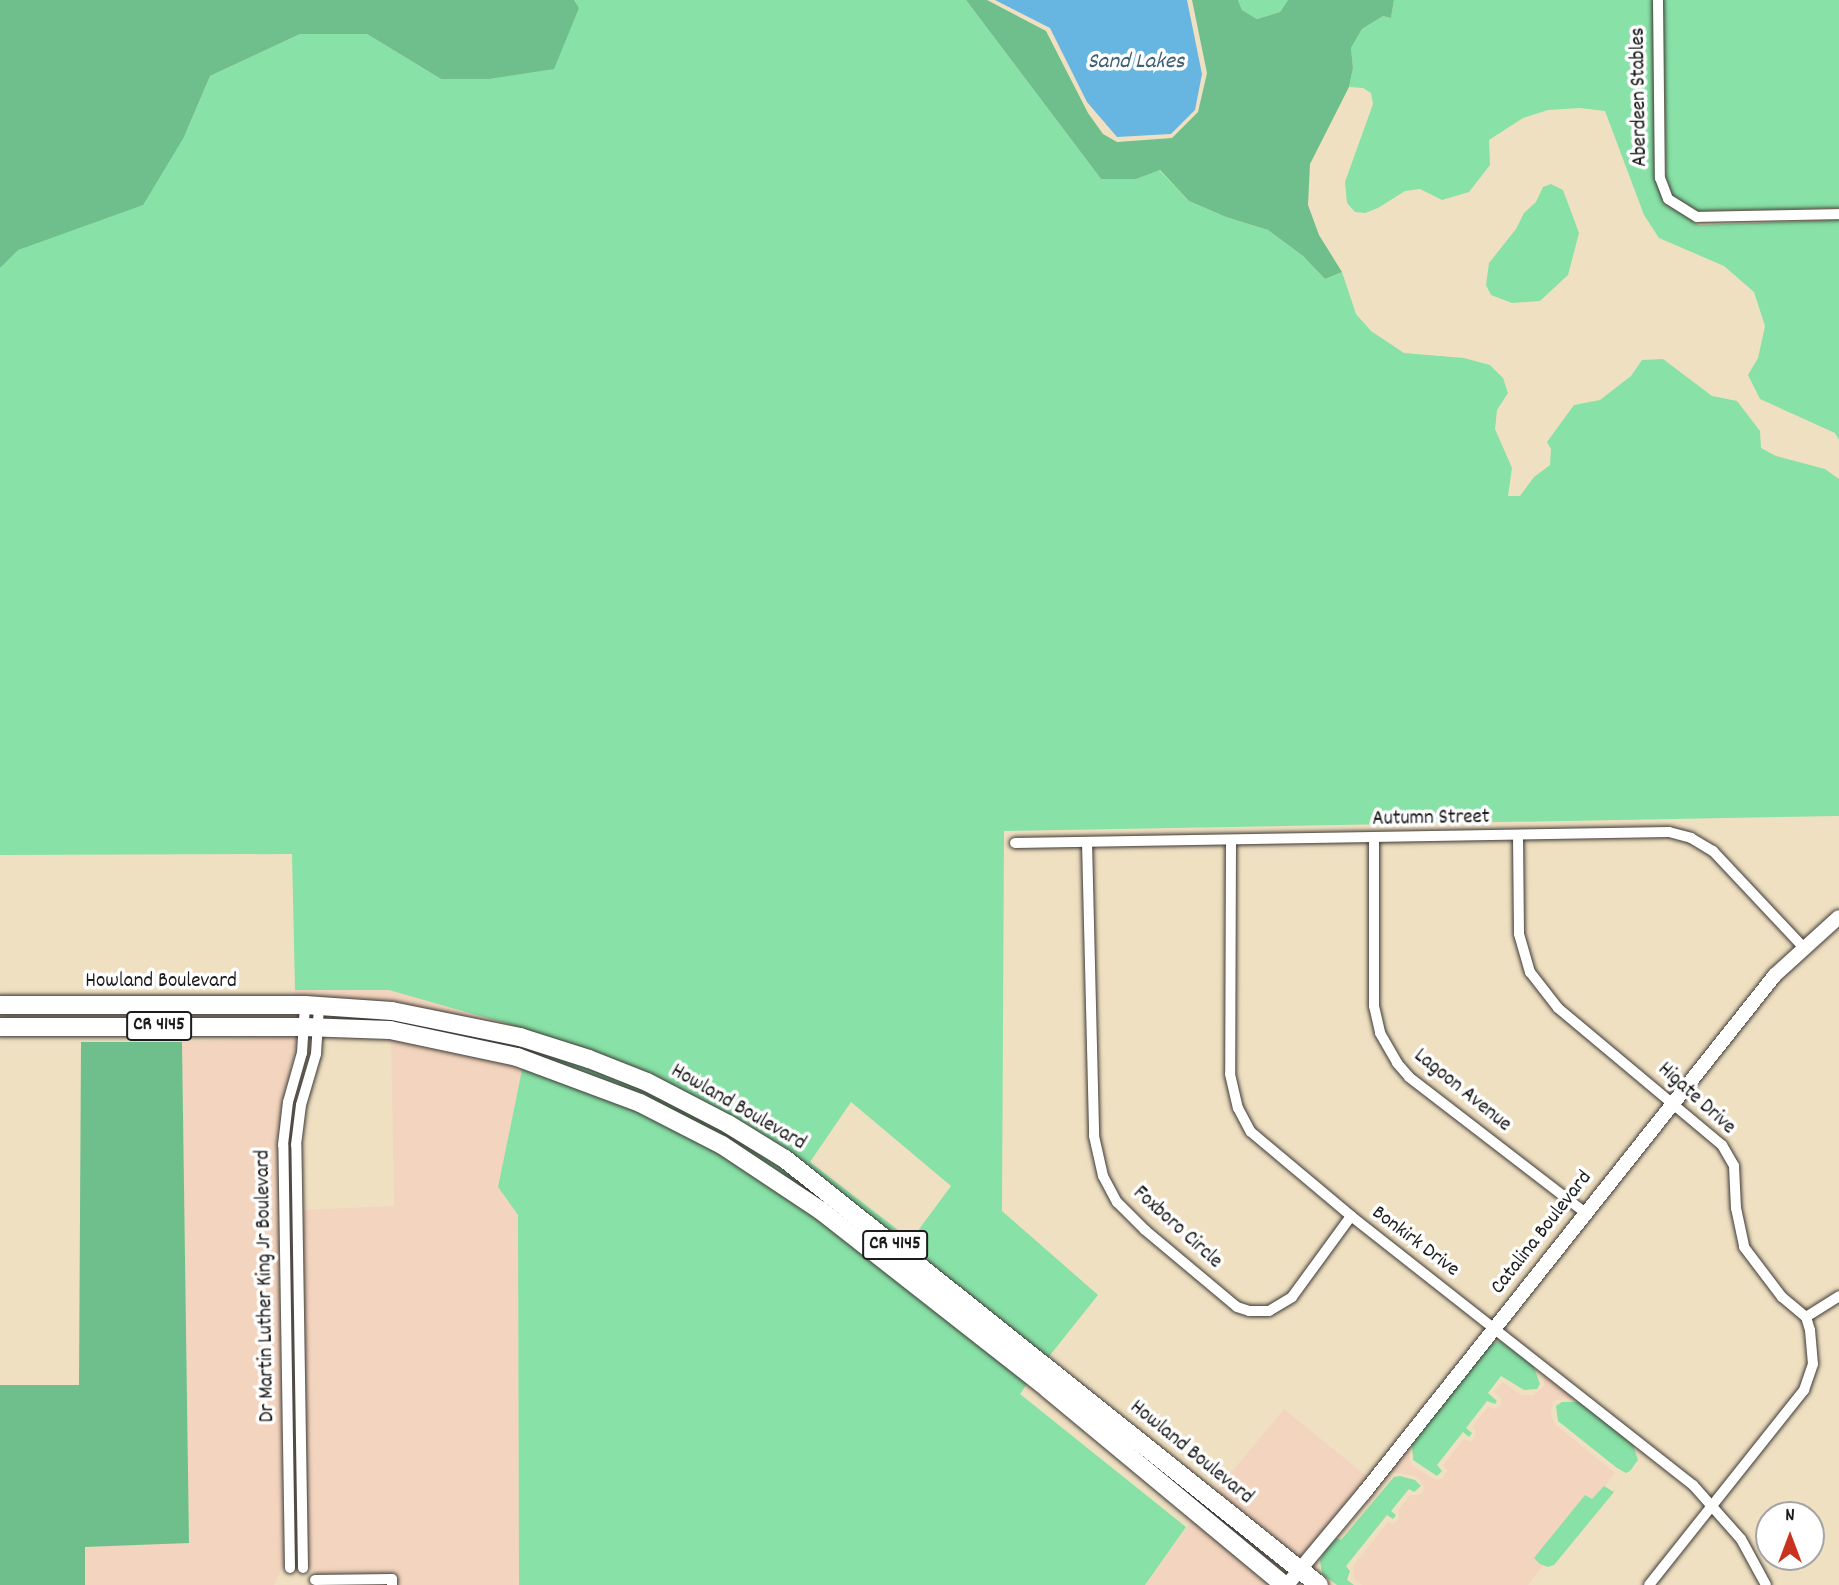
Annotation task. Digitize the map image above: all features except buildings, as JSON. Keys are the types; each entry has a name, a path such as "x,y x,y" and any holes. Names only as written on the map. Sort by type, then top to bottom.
{"main road":[{"name":"Howland Boulevard","path":"0,1005 312,1005 392,1011 520,1037 590,1059 647,1083 728,1124 785,1159 1319,1585"},
{"name":"Howland Boulevard","path":"0,1027 311,1027 401,1031 517,1057 640,1103 722,1145 775,1178 842,1227 1048,1389 1286,1585"}],"street":[{"name":"Aberdeen Stables","path":"1658,0 1660,178 1668,199 1697,217 1839,214"},
{"name":"Autumn Street","path":"1014,842 1518,837 1669,832 1691,838 1713,851 1803,947"},
{"name":"Higate Drive","path":"1518,837 1519,934 1530,972 1558,1008 1674,1102 1722,1145 1734,1166 1736,1208 1744,1247 1782,1297 1806,1317"},
{"name":"Lagoon Avenue","path":"1374,839 1374,1006 1380,1033 1397,1063 1409,1077 1584,1212"},
{"name":"Bonkirk Drive","path":"1231,841 1230,1074 1238,1108 1261,1143 1714,1504 1741,1539 1766,1585"},
{"name":"Foxboro Circle","path":"1087,842 1094,1136 1103,1176 1117,1202 1145,1230 1237,1307 1248,1311 1269,1311 1292,1297 1351,1216"},
{"name":"Catalina Boulevard","path":"1286,1585 1300,1571 1775,975 1839,917"},
{"path":"311,1027 312,1005"},
{"name":"Dr Martin Luther King Jr Boulevard","path":"303,1568 296,1145 301,1105 316,1054 311,1027"},
{"name":"Dr Martin Luther King Jr Boulevard","path":"290,1568 283,1145 311,1027"},
{"path":"1649,1585 1810,1378 1813,1343 1806,1317 1839,1296"},
{"path":"287,1405 301,1405"},
{"path":"315,1580 392,1579 392,1585"}],"shaded area":[{"path":"295,990 389,990 530,1030 529,1034 295,999"},
{"path":"391,1036 523,1065 498,1187 518,1215 519,1585 397,1585 392,1573 316,1574 308,1565 303,1210 394,1206"},
{"path":"298,1037 283,1101 278,1145 283,1566 274,1585 85,1585 84,1547 189,1542 182,1042"},
{"path":"1543,1372 1575,1397 1553,1401 1551,1414 1555,1424 1615,1473 1528,1585 1362,1585 1354,1579 1353,1566 1388,1522 1393,1524 1399,1519 1398,1511 1410,1495 1420,1495 1425,1488 1416,1476 1392,1472 1338,1534 1407,1447 1412,1466 1436,1480 1442,1479 1447,1471 1443,1465 1464,1439 1470,1442 1475,1437 1476,1431 1472,1427 1488,1407 1496,1409 1501,1404 1501,1398 1494,1392 1502,1382 1522,1395 1533,1395 1544,1386"},
{"path":"1284,1409 1369,1478 1299,1563 1214,1493"},
{"path":"1194,1517 1275,1585 1145,1585"}],"green space":[{"path":"0,0 574,0 579,8 554,69 489,79 441,79 367,34 300,34 210,76 184,137 143,205 18,250 0,268"},
{"path":"574,0 966,0 1101,179 1136,179 1159,170 1189,201 1226,217 1268,230 1303,256 1325,279 1342,272 1356,314 1371,331 1404,353 1464,358 1490,365 1503,378 1508,393 1497,410 1495,429 1512,468 1508,496 1520,496 1534,477 1550,465 1551,449 1547,442 1574,405 1600,400 1631,376 1642,360 1663,359 1712,396 1737,401 1760,431 1761,448 1776,456 1825,469 1839,479 1839,816 1004,831 1002,1211 1098,1295 1047,1359 788,1154 529,1034 529,1030 389,990 295,990 292,854 0,855 0,268 17,250 65,231 184,137 210,76 300,34 367,34 441,79 579,8","holes":["851,1102 951,1186 911,1240 810,1162"]},
{"path":"966,0 987,0 1046,31 1088,113 1103,134 1117,142 1172,138 1198,112 1207,73 1192,0 1238,0 1242,10 1257,19 1280,12 1288,0 1394,0 1391,18 1383,16 1362,29 1351,48 1353,68 1349,87 1310,164 1308,205 1319,235 1342,272 1325,279 1303,256 1268,230 1226,217 1189,201 1160,170 1136,179 1101,179"},
{"path":"1238,0 1288,0 1280,12 1257,19 1242,10"},
{"path":"1394,0 1653,0 1655,178 1665,204 1699,225 1839,220 1839,440 1835,433 1760,399 1748,375 1758,358 1765,326 1754,292 1724,266 1659,238 1644,215 1605,111 1580,108 1548,110 1523,118 1489,140 1490,165 1469,192 1442,200 1420,189 1405,191 1378,208 1365,213 1355,212 1347,203 1345,182 1373,104 1371,93 1363,88 1349,87 1353,68 1351,48 1362,29 1383,16 1391,18"},
{"path":"1663,0 1839,0 1839,208 1698,211 1672,195 1666,177"},
{"path":"1551,184 1563,190 1579,233 1568,275 1540,301 1512,303 1491,295 1486,285 1489,263 1516,229 1524,213 1536,202 1543,187"},
{"path":"81,1042 182,1042 189,1543 85,1547 85,1585 0,1585 0,1385 79,1385"},
{"path":"526,1046 645,1088 782,1164 1040,1367 823,1205 525,1053"},
{"path":"523,1065 583,1085 720,1151 773,1183 1029,1381 1020,1394 1186,1527 1145,1585 519,1585 518,1215 498,1187"},
{"path":"1500,1341 1533,1365 1540,1384 1537,1389 1524,1390 1501,1376 1488,1393 1497,1401 1495,1404 1487,1401 1466,1428 1472,1433 1469,1437 1463,1432 1437,1465 1442,1471 1437,1476 1413,1460 1412,1442 1489,1345"},
{"path":"1562,1402 1580,1402 1633,1445 1638,1460 1630,1471 1626,1473 1617,1468 1558,1421 1556,1406"},
{"path":"1394,1477 1415,1480 1421,1486 1414,1492 1409,1489 1391,1511 1396,1515 1393,1519 1387,1515 1346,1566 1350,1571 1347,1580 1354,1585 1337,1585 1322,1574 1320,1560 1325,1551 1337,1538 1341,1540"},
{"path":"1604,1486 1614,1492 1554,1565 1548,1567 1540,1564 1534,1558 1585,1495 1592,1499"}],"water":[{"name":"Sand Lakes","path":"995,0 1187,0 1202,74 1195,110 1171,134 1117,137 1087,102 1050,28"}]}
